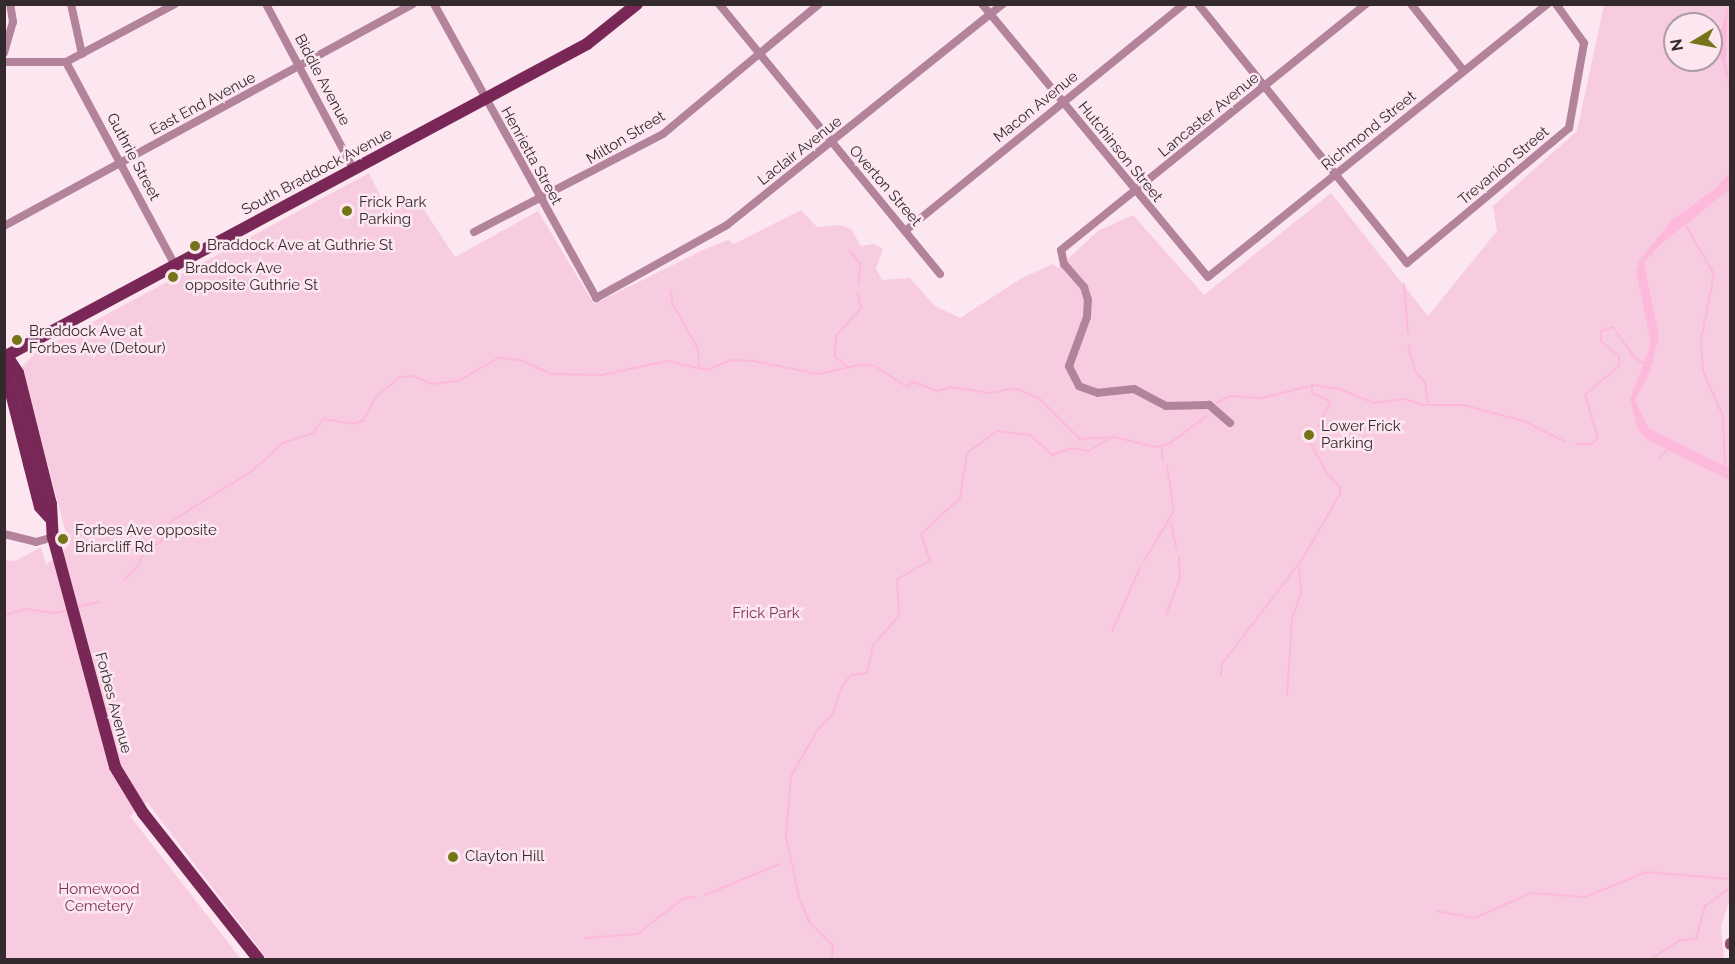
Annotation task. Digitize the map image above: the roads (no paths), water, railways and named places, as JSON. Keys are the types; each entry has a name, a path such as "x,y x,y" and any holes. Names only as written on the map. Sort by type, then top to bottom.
{"main road":[{"name":"South Braddock Avenue","path":"6,356 588,44 637,4"},
{"name":"Forbes Avenue","path":"6,356 6,376 40,507 49,517"},
{"name":"Forbes Avenue","path":"6,356 18,373 51,504 49,517 54,541 115,767 126,790 259,960"}],"street":[{"path":"4,52 13,22 10,4"},
{"path":"71,4 82,54"},
{"path":"4,62 66,62 175,4"},
{"name":"Biddle Avenue","path":"266,4 354,170"},
{"name":"East End Avenue","path":"4,226 413,4"},
{"name":"Henrietta Street","path":"434,4 594,297 599,298"},
{"name":"Overton Street","path":"719,4 900,232 939,274"},
{"name":"Milton Street","path":"474,232 540,200 663,134 819,4"},
{"name":"Hutchinson Street","path":"982,4 1134,193 1208,277"},
{"name":"Laclair Avenue","path":"599,298 718,232 831,144 1003,4"},
{"name":"Macon Avenue","path":"900,232 1184,4"},
{"path":"1198,4 1336,175"},
{"name":"Lancaster Avenue","path":"1230,423 1209,405 1166,406 1134,389 1098,393 1079,386 1069,366 1088,300 1084,287 1060,256 1068,243 1134,193 1366,4"},
{"path":"1412,4 1464,71"},
{"name":"Richmond Street","path":"1208,277 1547,4"},
{"name":"Trevanion Street","path":"1336,175 1407,263 1569,128 1584,43 1556,4"},
{"name":"Guthrie Street","path":"66,62 175,265"},
{"path":"4,534 36,542 54,541"}],"waterway":[{"path":"1686,226 1714,274 1701,340 1703,371 1723,416 1725,469"},
{"path":"850,251 860,264 859,285"},
{"path":"1404,284 1408,333"},
{"path":"671,291 672,303 698,349 699,368"},
{"path":"848,367 835,357 836,336 861,308 858,294"},
{"path":"1576,444 1592,444 1598,438 1585,395 1619,366 1619,356 1601,341 1601,331 1613,327 1634,357 1646,365"},
{"path":"1408,345 1415,371 1425,383 1428,405"},
{"path":"124,580 136,569 144,553 162,540 163,529 173,520 252,471 283,443 313,433 323,419 353,424 363,421 375,398 400,377 413,376 432,384 458,381 498,358 520,360 552,374 601,375 668,361 706,370 732,360 753,361 819,374 863,364 875,366 907,387 913,382 938,391 951,387 990,393 1015,388 1040,399 1080,439 1114,437 1155,447 1170,443 1208,415"},
{"path":"1217,403 1230,396 1262,398 1313,385 1339,389 1373,403 1405,399 1424,405 1463,405 1524,421 1566,442"},
{"path":"1312,386 1312,393 1331,402 1318,426"},
{"path":"832,960 833,946 810,923 800,901 786,837 791,776 817,731 833,713 842,686 851,675 867,673 873,645 899,616 897,579 930,561 921,534 960,498 967,453 997,431 1030,435 1052,455 1072,448 1088,451 1110,439"},
{"path":"1221,675 1222,664 1303,558 1340,494 1340,487 1327,473 1310,442"},
{"path":"1161,447 1163,460"},
{"path":"1658,459 1667,450"},
{"path":"1144,561 1174,511 1167,466"},
{"path":"1171,523 1176,547"},
{"path":"1166,615 1180,579 1179,557"},
{"path":"1287,695 1292,619 1301,593 1299,565"},
{"path":"1112,631 1140,568"},
{"path":"77,607 98,602"},
{"path":"4,615 25,609 54,613 69,610"},
{"path":"705,895 780,864"},
{"path":"1436,911 1475,918 1531,893 1585,897 1646,872 1730,879"},
{"path":"1650,960 1680,940 1696,939 1705,906 1730,888"},
{"path":"585,938 637,934 684,898 696,897"}],"place":[{"name":"Frick Park Parking","path":"347,211"},
{"name":"Braddock Ave at Guthrie St","path":"195,246"},
{"name":"Braddock Ave opposite Guthrie St","path":"173,277"},
{"name":"Braddock Ave at Forbes Ave (Detour)","path":"17,340"},
{"name":"Lower Frick Parking","path":"1309,435"},
{"name":"Forbes Ave opposite Briarcliff Rd","path":"63,539"},
{"name":"Clayton Hill","path":"453,857"}],"park label":[{"name":"Frick Park","path":"766,614"},
{"name":"Homewood Cemetery","path":"99,898"}]}
